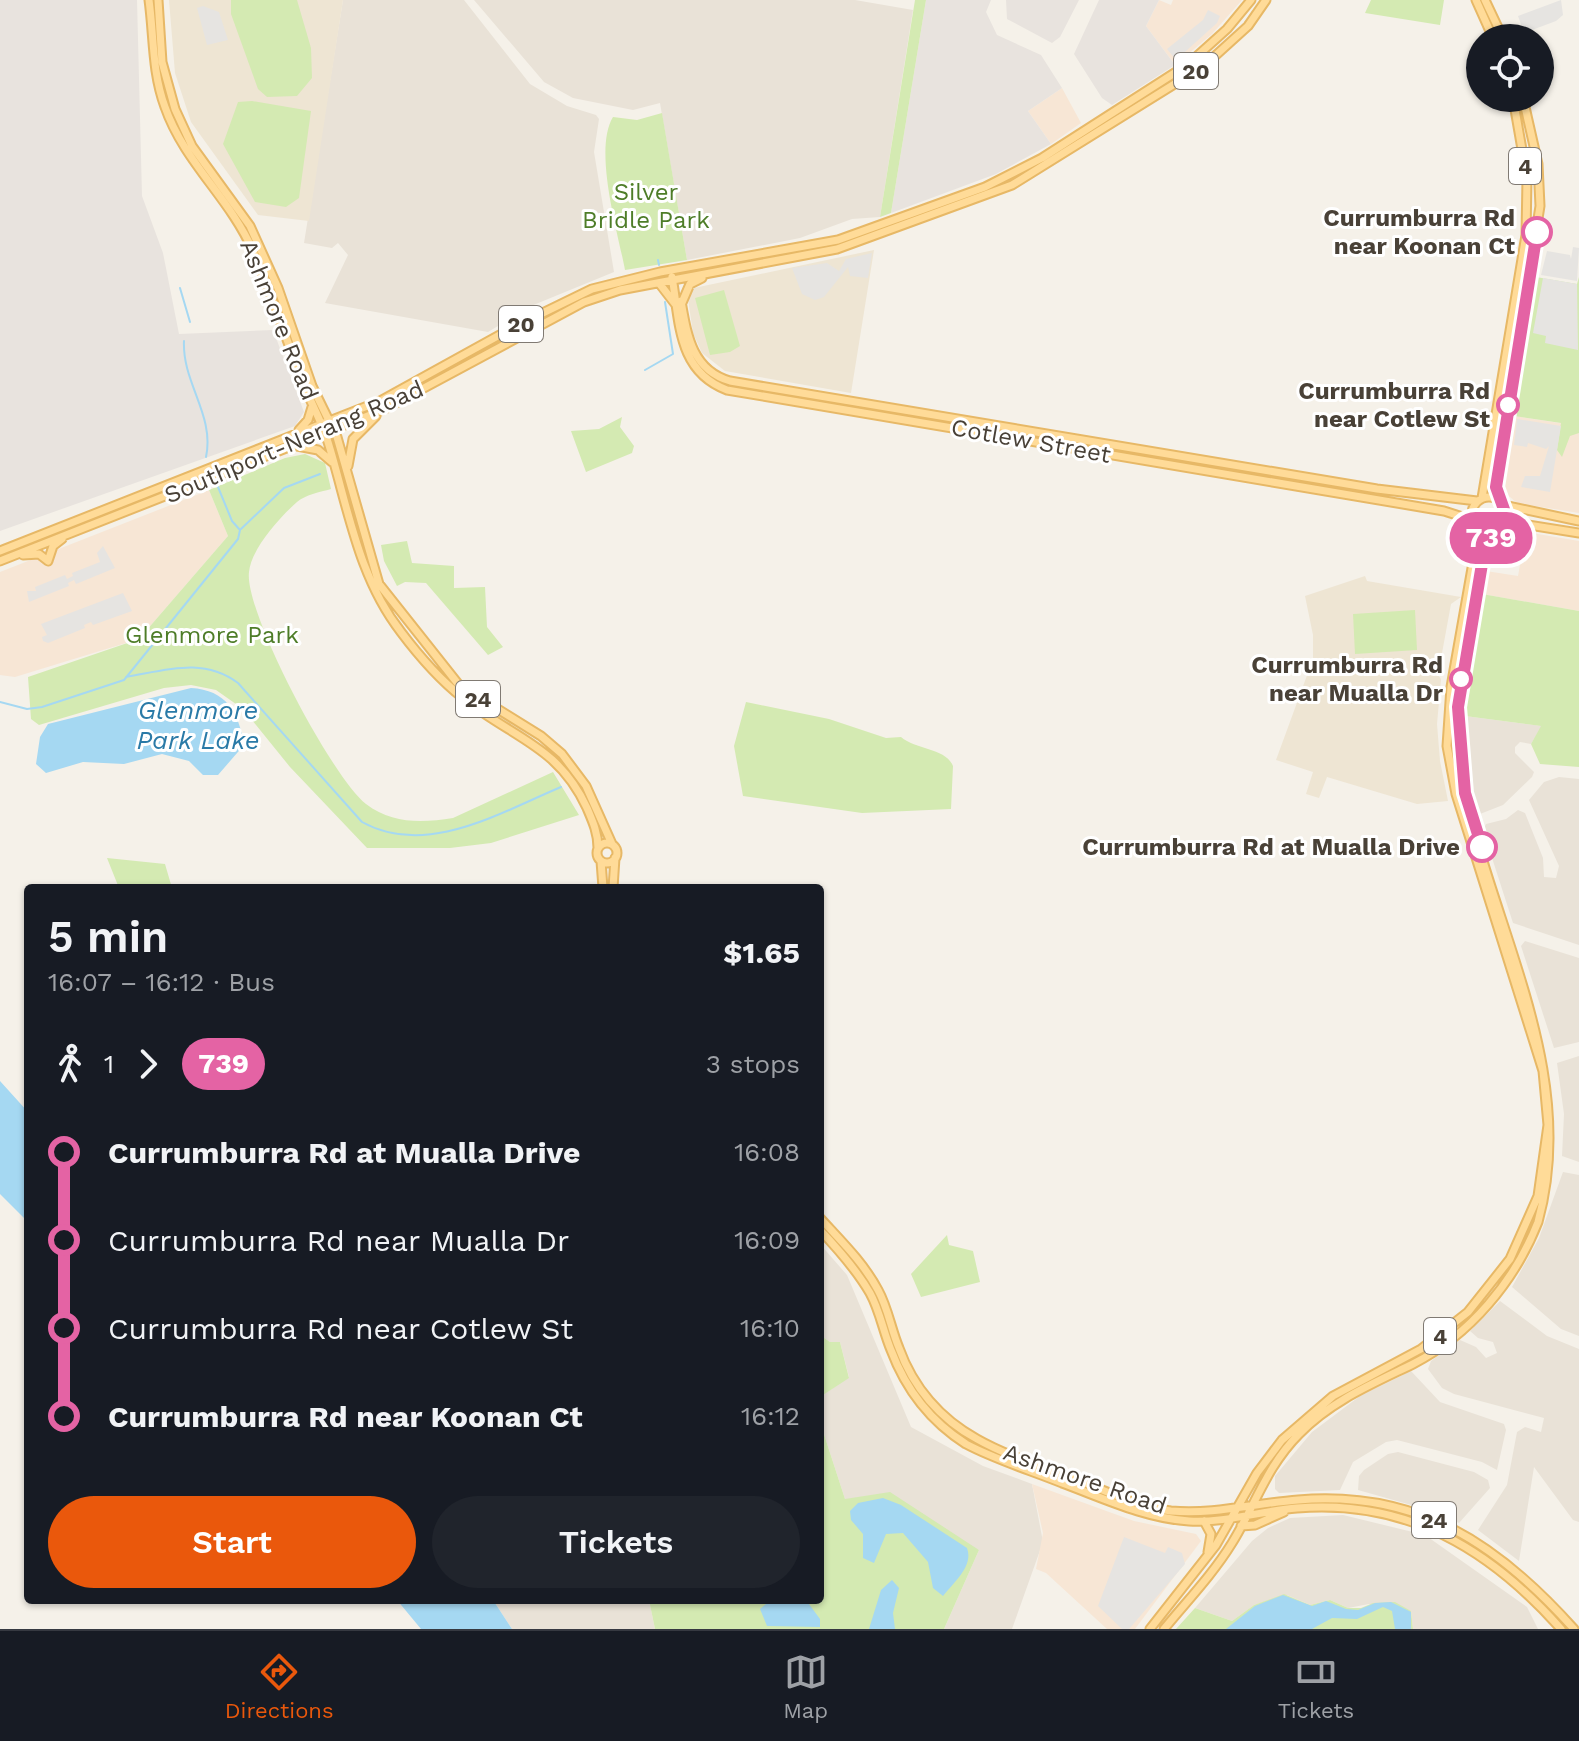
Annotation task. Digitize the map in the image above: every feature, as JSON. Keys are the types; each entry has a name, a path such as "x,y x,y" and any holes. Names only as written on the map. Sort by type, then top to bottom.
{"main road":[{"name":"Ashmore Road","path":"149,0 154,66 166,110 190,159 234,215 247,238 325,423 333,464 365,569 398,629 418,655 466,701 524,736 557,762 581,794 597,831 598,848"},
{"name":"Ashmore Road","path":"158,0 163,68 180,124 200,158 250,226 317,404"},
{"name":"Southport-Nerang Road","path":"0,551 325,423 412,385 564,301 614,283 838,240 999,181 1049,155 1187,65 1227,29 1251,0"},
{"name":"Southport-Nerang Road","path":"0,561 383,410 570,308 611,293 837,249 1012,185 1205,65 1248,26 1266,0"},
{"path":"1476,0 1487,24"},
{"path":"1485,0 1496,24"},
{"name":"4","path":"1150,1629 1207,1558 1264,1462 1309,1414 1350,1385 1431,1342 1474,1307 1518,1246 1538,1196 1548,1125 1543,1071 1456,794 1447,746 1451,687 1475,551 1473,522 1523,264 1527,178 1515,112"},
{"name":"4","path":"1164,1629 1218,1564 1269,1471 1314,1420 1349,1395 1426,1355 1460,1332 1488,1305 1523,1256 1547,1196 1556,1138 1554,1081 1538,1020 1467,801 1458,744 1460,687 1477,587 1486,548 1506,515 1501,503 1498,471 1537,232 1540,179 1526,112"},
{"path":"1523,264 1527,261 1537,232"},
{"name":"Cotlew Street","path":"673,270 682,342 696,370 713,383 734,392 1450,512 1473,522"},
{"path":"658,283 679,306 690,284 711,274"},
{"name":"Cotlew Street","path":"679,306 697,357 710,372 730,381 1377,489 1479,500"},
{"path":"294,435 317,404 342,416"},
{"path":"347,472 353,439 383,410"},
{"name":"Ashmore Road","path":"325,423 334,430 374,571 389,600 459,685 541,736 562,754 586,786 612,844"},
{"path":"295,446 318,450 333,464"},
{"path":"1479,500 1579,521"},
{"path":"1473,522 1484,531 1516,523 1579,533"},
{"path":"12,556 36,553 48,561 53,546 70,533"},
{"path":"598,848 602,844 612,844"},
{"name":"24","path":"612,844 616,849 613,884"},
{"name":"24","path":"598,848 603,884"},
{"path":"601,861 607,863 615,858"},
{"name":"Ashmore Road","path":"824,1223 864,1269 901,1355 921,1390 953,1424 970,1436 1000,1451 1149,1507 1179,1511 1250,1507 1300,1500 1341,1500 1382,1505 1431,1520 1466,1535 1510,1564 1574,1629"},
{"name":"Ashmore Road","path":"824,1235 858,1274 884,1316 894,1357 914,1396 963,1442 996,1458 1133,1510 1170,1519 1232,1519 1293,1508 1357,1509 1428,1528 1461,1543 1505,1572 1561,1629"},
{"path":"1241,1526 1255,1525 1293,1508"},
{"path":"1204,1521 1211,1535 1207,1558"}],"shaded area":[{"path":"0,0 137,0 142,196 163,253 179,334 273,330 304,412 295,426 0,531"},
{"path":"169,0 343,0 309,221 258,215 191,122 175,73"},
{"path":"343,0 464,0 530,84 567,106 596,115 599,119 594,152 614,272 531,306 488,332 325,303 348,255 338,243 332,248 304,243"},
{"path":"474,0 855,0 913,10 880,217 852,219 800,238 687,260 660,103 633,110 573,98 544,82"},
{"path":"926,0 991,0 986,12 997,35 1041,55 1062,88 1028,111 1051,144 996,174 891,213"},
{"path":"1006,0 1079,0 1060,37 1052,43 1007,19"},
{"path":"1099,0 1159,0 1146,26 1175,65 1112,105 1102,98 1074,54"},
{"path":"1159,0 1171,5 1173,0 1242,0 1212,34 1175,65 1146,26"},
{"path":"1561,0 1563,15 1548,24 1521,24 1518,16"},
{"path":"203,6 219,12 228,40 207,45 197,8"},
{"path":"1208,10 1220,16 1217,23 1176,60 1167,49 1203,20"},
{"path":"1062,88 1081,123 1051,144 1028,111"},
{"path":"1573,247 1579,248 1577,281 1541,275 1547,251 1570,255 1571,259"},
{"path":"874,250 851,393 725,371 702,353 693,333 688,299 694,288"},
{"path":"872,253 868,278 850,276 848,267 824,297 815,300 802,294 792,268 827,263 839,271 846,259"},
{"path":"1543,278 1577,284 1578,350 1545,343 1546,336 1533,333"},
{"path":"1514,416 1579,426 1579,513 1517,503 1503,491"},
{"path":"1517,419 1561,426 1550,492 1521,487 1525,476 1540,476 1549,446 1546,449 1528,443 1527,447 1514,445"},
{"path":"209,490 228,536 139,639 15,677 0,675 0,572"},
{"path":"1526,532 1579,541 1579,611 1482,594 1486,571 1518,576"},
{"path":"103,546 115,568 76,584 74,580 68,583 69,586 29,602 27,591 36,591 35,587 65,575 67,579 73,576 72,573 100,562 97,553"},
{"path":"1365,576 1367,581 1461,597 1451,604 1438,675 1441,679 1437,724 1448,801 1417,804 1327,777 1319,798 1306,794 1313,772 1276,760 1313,659 1313,635 1305,596"},
{"path":"123,593 132,611 93,625 91,622 84,625 85,628 48,643 43,641 42,637 47,635 41,624"},
{"path":"1465,716 1542,726 1531,744 1520,742 1515,747 1515,753 1534,772 1532,777 1503,805 1480,814 1469,781"},
{"path":"1559,777 1579,779 1579,945 1513,923 1483,830 1486,824 1506,819 1518,810 1525,813 1543,858 1544,877 1556,878 1559,866 1529,800 1544,782"},
{"path":"1525,941 1579,958 1579,1042 1554,1048 1521,946"},
{"path":"1579,1056 1579,1162 1562,1156 1564,1114 1557,1063"},
{"path":"1563,1172 1579,1175 1579,1336 1561,1329 1512,1287 1539,1238"},
{"path":"824,1249 847,1275 911,1427 983,1466 1032,1484 1043,1542 1012,1629 944,1629 979,1550 845,1499 824,1434 824,1394 849,1377 840,1342 830,1342 824,1338"},
{"path":"1500,1301 1547,1336 1579,1349 1579,1522 1573,1520 1534,1467 1519,1561 1478,1530 1507,1485 1517,1432 1525,1427 1541,1432 1544,1418 1454,1394 1442,1388 1428,1369 1431,1361 1460,1340 1476,1347 1486,1358 1497,1353 1493,1342 1478,1338 1470,1331"},
{"path":"1411,1371 1440,1402 1504,1424 1506,1430 1497,1470 1482,1462 1397,1440 1386,1442 1353,1462 1340,1490 1279,1493 1275,1489 1275,1476 1312,1432 1360,1396"},
{"path":"1398,1452 1474,1472 1488,1480 1490,1488 1459,1523 1436,1512 1358,1490 1359,1476 1364,1470 1388,1454"},
{"path":"1032,1484 1134,1521 1196,1534 1201,1541 1135,1629 1107,1629 1046,1573 1036,1569 1043,1533"},
{"path":"1343,1515 1425,1535 1527,1607 1538,1629 1413,1629 1411,1611 1369,1604 1348,1608 1330,1600 1310,1605 1287,1595 1254,1605 1232,1621 1195,1608 1252,1541 1268,1528 1290,1518"},
{"path":"1124,1537 1165,1553 1168,1547 1182,1553 1185,1564 1129,1629 1122,1629 1098,1606"},
{"path":"496,1604 650,1604 655,1629 512,1629"}],"green space":[{"path":"231,0 297,0 311,48 312,78 297,96 267,97 258,89 231,14"},
{"path":"915,0 926,0 891,213 880,217"},
{"path":"1371,0 1444,0 1440,25 1365,13"},
{"path":"252,101 311,111 299,198 286,207 255,202 223,144 238,102"},
{"name":"Silver Bridle Park","path":"662,113 687,260 625,270 606,170 607,131 613,117 637,120"},
{"path":"1536,277 1577,284 1579,277 1579,433 1570,436 1562,457 1557,450 1561,423 1514,416"},
{"path":"724,290 740,346 730,352 710,355 695,298"},
{"path":"622,417 620,427 634,446 632,453 586,472 571,431 599,429"},
{"name":"Glenmore Park","path":"305,454 325,463 331,489 300,500 267,534 251,563 251,592 293,694 351,788 376,811 397,819 430,821 453,818 553,772 579,815 491,843 450,848 367,848 290,767 243,709 216,690 191,685 164,688 39,725 31,719 28,677 139,639 228,536 209,490 285,458"},
{"path":"407,541 412,563 454,566 454,588 485,587 487,627 503,647 488,655 426,583 405,582 397,586 384,561 381,545"},
{"path":"1482,594 1579,611 1579,767 1540,764 1531,744 1541,726 1465,716"},
{"path":"1415,610 1417,650 1355,654 1353,614"},
{"path":"746,702 829,719 886,738 901,737 937,752 953,766 951,809 862,813 743,796 734,746"},
{"path":"107,858 165,864 171,884 117,884"},
{"path":"947,1235 949,1245 973,1251 980,1282 921,1297 911,1274"},
{"path":"824,1338 830,1342 840,1342 849,1378 824,1394"},
{"path":"824,1434 845,1499 890,1492 979,1550 944,1629 655,1629 650,1604 824,1604"},
{"path":"1284,1594 1310,1605 1330,1600 1348,1608 1395,1602 1411,1611 1413,1629 1176,1629 1195,1608 1232,1621 1254,1605"}],"water":[{"name":"Glenmore Park Lake","path":"191,688 222,698 239,722 244,745 218,775 203,775 189,761 162,754 124,764 83,762 46,773 36,764 40,737 48,724"},
{"path":"0,1081 24,1108 24,1218 0,1194"},
{"path":"883,1498 901,1505 967,1548 965,1568 943,1596 933,1588 928,1562 903,1533 886,1534 874,1563 863,1558 863,1534 851,1520 850,1511 858,1503"},
{"path":"892,1580 899,1588 893,1613 895,1629 869,1629 881,1590"},
{"path":"1283,1595 1312,1606 1326,1601 1358,1610 1375,1603 1391,1602 1411,1612 1411,1629 1395,1629 1392,1611 1383,1607 1357,1619 1332,1618 1312,1629 1226,1629 1255,1606"},
{"path":"400,1604 496,1604 512,1629 421,1629"},
{"path":"766,1604 809,1604 820,1619 820,1627 767,1626 760,1609"}],"waterway":[{"path":"658,260 659,265"},
{"path":"180,288 190,322"},
{"path":"645,370 673,354 665,302"},
{"path":"184,341 188,371 206,427 206,457"},
{"path":"241,529 284,488 320,474"},
{"path":"0,702 27,709 42,707 124,680 238,539 240,530 232,521 218,487"},
{"path":"126,677 184,668 212,670 225,675 238,683 362,822 387,832 412,835 463,827 489,819 561,787"}],"bus line":[{"name":"739","path":"1482,847 1460,766 1458,707 1479,572 1489,541 1506,515 1496,487 1537,232"}],"place":[{"name":"Currumburra Rd near Koonan Ct","path":"1537,232"},
{"name":"Currumburra Rd near Cotlew St","path":"1508,405"},
{"name":"Currumburra Rd near Mualla Dr","path":"1461,679"},
{"name":"Currumburra Rd at Mualla Drive","path":"1482,847"}]}
